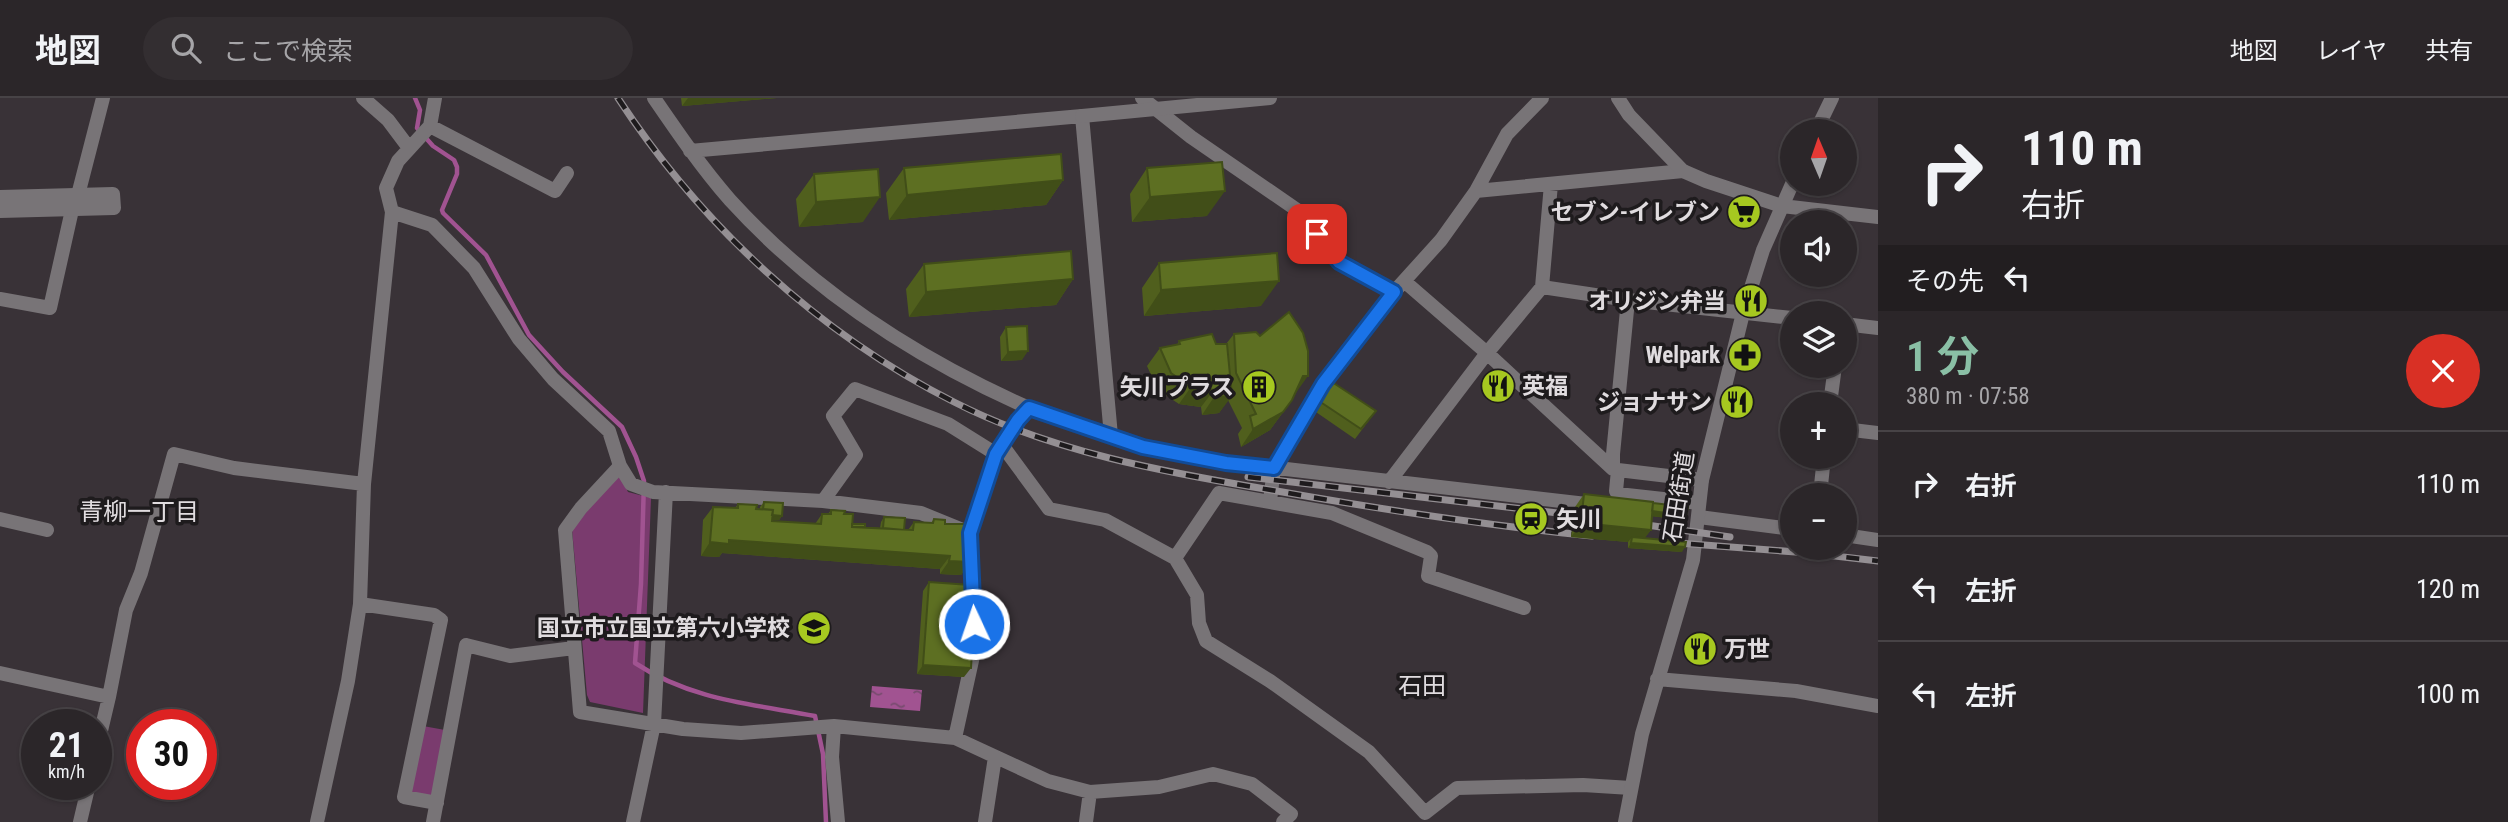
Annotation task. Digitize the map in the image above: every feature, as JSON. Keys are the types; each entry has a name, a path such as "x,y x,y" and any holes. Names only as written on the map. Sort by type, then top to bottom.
{"street":[{"path":"78,195 103,98"},
{"path":"363,98 413,144"},
{"path":"317,822 348,681 360,604 364,484 392,212 386,188 398,161 429,126 435,98"},
{"path":"654,98 690,151 730,199 757,228 835,293 917,352 1029,408 1143,447 1181,454 1274,468 1602,506"},
{"path":"1142,98 1191,137 1300,212 1339,262 1394,292"},
{"path":"690,151 1267,98"},
{"path":"1270,501 1274,468 1323,384 1394,292 1441,240 1476,191 1507,134 1542,98"},
{"path":"1618,98 1629,115 1683,170 1706,181 1782,205 1878,217"},
{"path":"1822,119 1832,98"},
{"path":"1082,116 1111,436"},
{"path":"429,126 555,191 567,173"},
{"path":"1476,191 1683,170"},
{"path":"1389,482 1487,353 1542,287 1551,184"},
{"path":"0,197 113,194 114,208 0,211"},
{"name":"石田街道","path":"1625,822 1642,734 1693,560 1702,480 1743,313 1763,250 1786,196"},
{"path":"0,299 50,308 72,210"},
{"path":"392,212 432,225 474,268 519,339 552,379 609,431 620,466 631,484 660,492 823,501 921,513 970,533"},
{"path":"1405,281 1615,470 1702,480"},
{"path":"1542,287 1628,300 1780,317"},
{"path":"1628,300 1613,454 1618,494 1780,526"},
{"path":"1857,326 1878,328"},
{"path":"823,501 856,455 833,416 855,389 948,424 999,450 1049,509 1105,520 1175,558 1197,595 1199,623 1206,640 1270,681 1369,752 1425,813 1457,788 1583,785 1631,788"},
{"path":"955,738 975,647 970,533 999,450 1029,408"},
{"path":"1857,431 1878,433"},
{"path":"106,709 126,610 141,573 174,454 234,468 364,484"},
{"path":"620,466 581,508 565,530 580,712 654,724 741,733 823,727 955,738 1048,782 1090,792 1159,787 1213,774 1252,784 1291,814 1283,822"},
{"path":"633,822 654,724 660,492"},
{"path":"1175,558 1219,493 1332,513 1427,552 1431,556 1428,576 1524,608"},
{"path":"0,519 47,530"},
{"path":"1857,537 1878,540"},
{"path":"360,604 434,615 441,620 404,797 438,803"},
{"path":"433,822 466,645 510,656 573,648"},
{"path":"0,673 109,698"},
{"path":"1657,679 1796,691 1878,706"},
{"path":"823,727 832,757 838,822"},
{"path":"985,822 995,757"},
{"path":"1086,822 1090,792"},
{"path":"80,822 85,800"}],"shaded area":[{"path":"619,473 628,492 651,498 643,713 590,702 587,695 572,529"},
{"path":"423,726 445,730 432,799 410,795"}],"water":[{"path":"872,686 922,690 920,711 870,707"}],"building":[{"path":"1061,154 1063,180 907,195 904,168"},
{"path":"1222,162 1225,191 1150,197 1147,168"},
{"path":"878,169 880,197 816,202 814,174"},
{"path":"1071,251 1073,279 926,292 924,264"},
{"path":"1277,253 1279,281 1161,290 1159,263"},
{"name":"矢川プラス","path":"1289,312 1303,333 1308,351 1308,376 1303,376 1283,412 1253,429 1250,416 1256,414 1236,373 1234,334 1256,332 1260,336"},
{"path":"1027,326 1028,351 1008,352 1006,327"},
{"path":"1212,334 1216,344 1227,344 1232,396 1214,397 1214,390 1191,387 1171,373 1160,348"},
{"path":"1332,382 1376,411 1361,429 1319,401"},
{"path":"1584,494 1653,502 1651,530 1581,523"},
{"path":"764,502 783,503 782,516 772,515 773,510 763,509"},
{"path":"1653,503 1688,507 1686,516 1652,511"},
{"path":"738,504 757,505 756,509 773,510 772,521 821,524 822,514 831,514 831,510 853,514 852,527 913,530 914,522 933,523 934,519 945,520 945,524 973,524 970,562 949,561 950,556 729,540 729,544 710,542 713,507 738,508"},
{"path":"884,517 905,518 904,530 883,528"},
{"path":"852,524 865,524 865,527 852,527"},
{"path":"1632,537 1686,542 1685,547 1631,543"},
{"path":"929,582 970,585 970,590 976,590 971,668 923,665"}],"waterway":[{"path":"415,98 420,110 417,128 433,146 454,160 457,167 443,213 486,255 529,335 563,372 622,427 636,457 644,481 635,663 700,693 815,716 823,754 826,822"}],"railway":[{"path":"618,98 686,189 766,272 856,343 904,374 991,419 1069,447 1190,476 1391,510 1592,536"},
{"path":"1248,477 1592,517"},
{"path":"1633,523 1730,537"},
{"path":"1665,542 1878,561"}],"place":[{"name":"セブン-イレブン","path":"1744,212"},
{"name":"オリジン弁当","path":"1751,301"},
{"name":"Welpark","path":"1745,355"},
{"name":"英福","path":"1498,386"},
{"name":"矢川プラス","path":"1259,387"},
{"name":"ジョナサン","path":"1737,402"},
{"name":"矢川","path":"1531,519"},
{"name":"国立市立国立第六小学校","path":"814,628"},
{"name":"万世","path":"1700,649"}],"district":[{"name":"青柳一丁目","path":"139,512"},
{"name":"石田","path":"1422,686"}],"route":[{"path":"974,624 970,533 996,454 1029,408 1143,447 1226,463 1274,468 1323,384 1394,292 1339,262 1317,234"}]}
